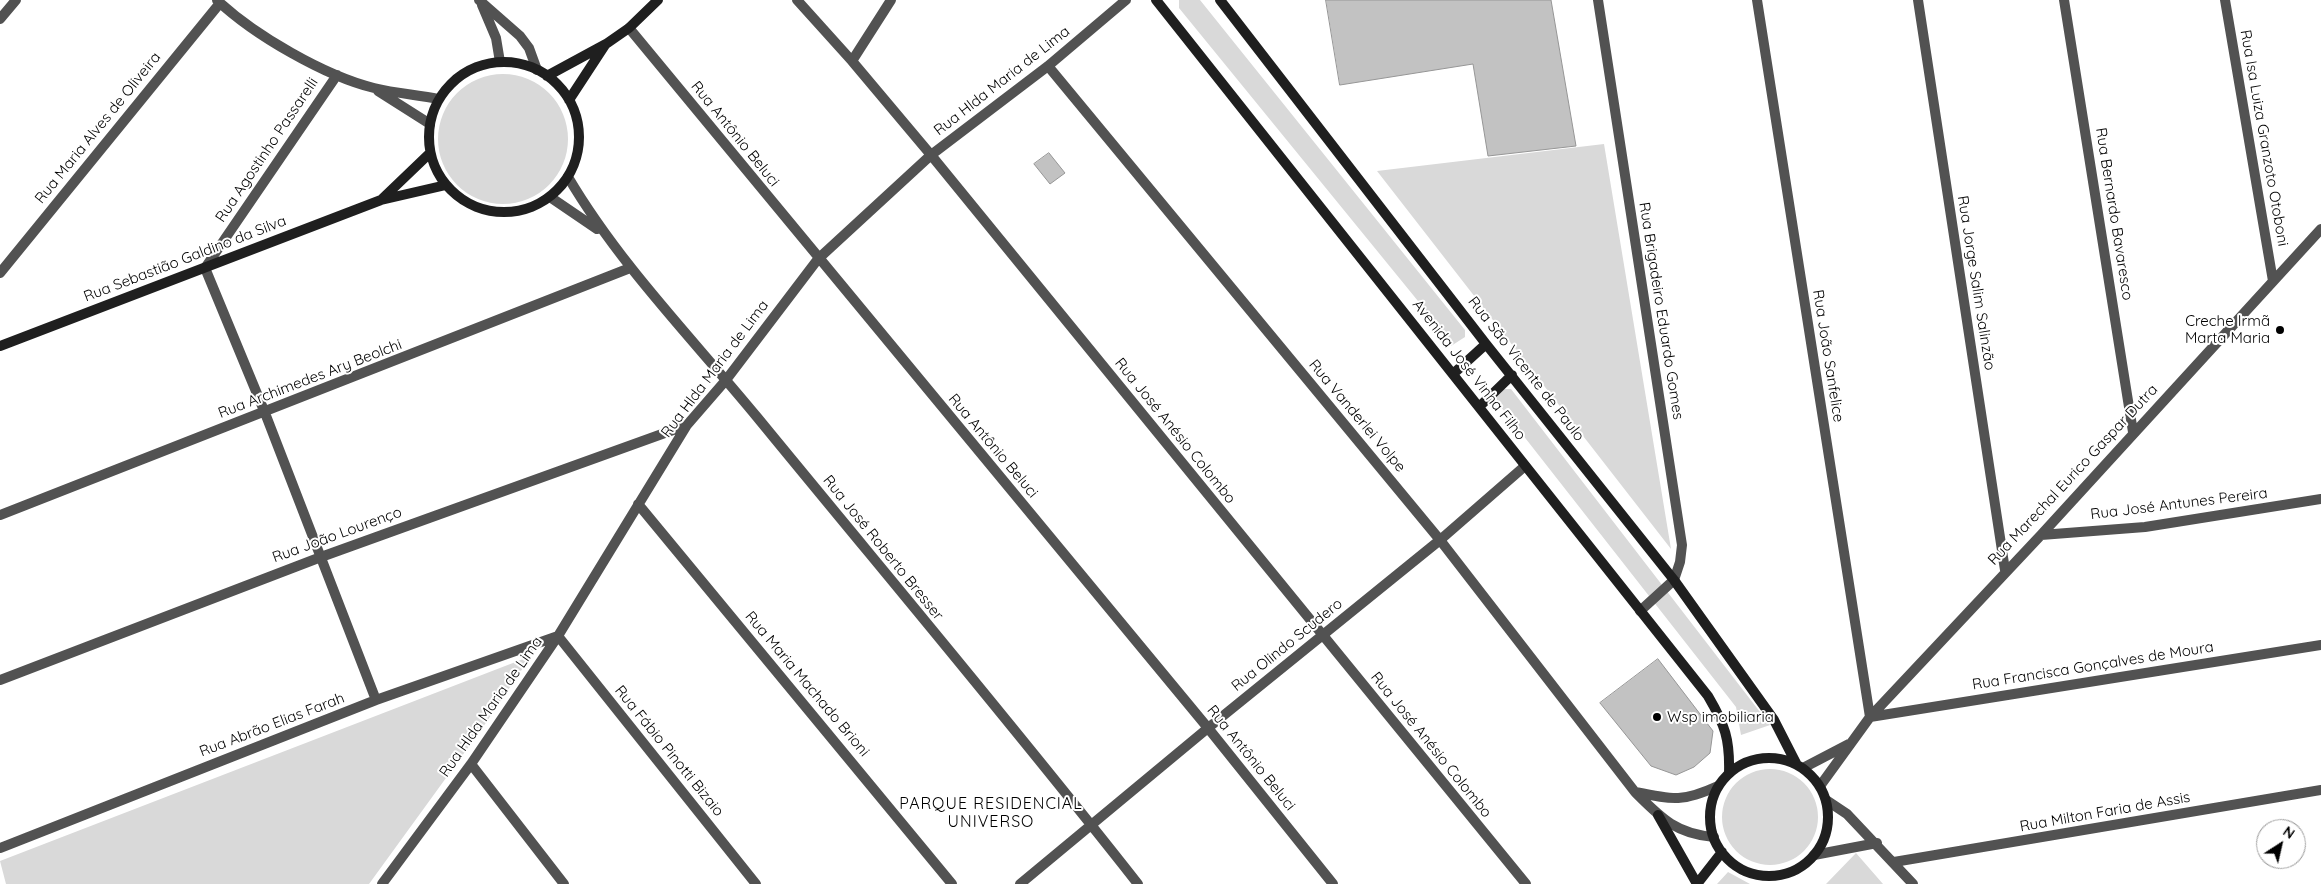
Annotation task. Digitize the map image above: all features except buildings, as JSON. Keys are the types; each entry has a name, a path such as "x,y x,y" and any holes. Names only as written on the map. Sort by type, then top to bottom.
{"street":[{"path":"0,19 16,0"},
{"path":"547,76 606,44 629,28 658,0"},
{"name":"Rua José Anésio Colombo","path":"797,0 852,61 931,155 1526,884"},
{"path":"852,61 891,0"},
{"name":"Rua Hlda Maria de Lima","path":"382,884 471,764 558,636 687,425 726,380 818,259 931,155 1048,66 1126,0"},
{"name":"Avenida José Vinha Filho","path":"1156,0 1480,406 1525,466 1708,696 1723,722 1730,749 1730,772"},
{"name":"Rua São Vicente de Paulo","path":"1220,0 1486,344 1674,580 1774,720 1800,766"},
{"name":"Rua Brigadeiro Eduardo Gomes","path":"1598,0 1682,545 1680,562 1674,580"},
{"name":"Rua João Sanfelice","path":"1758,0 1870,716"},
{"name":"Rua Jorge Salim Salinzão","path":"1918,0 2005,570"},
{"name":"Rua Bernardo Bavaresco","path":"2064,0 2133,432"},
{"name":"Rua Isa Luiza Granzoto Otoboni","path":"2225,0 2273,281"},
{"path":"480,1 496,38 500,62"},
{"path":"480,1 520,36 529,48 537,70"},
{"path":"218,2 265,36 298,56 338,75 373,88 438,99"},
{"name":"Rua Maria Alves de Oliveira","path":"0,273 218,2"},
{"name":"Rua Antônio Beluci","path":"629,28 818,259 1208,728 1333,884"},
{"path":"569,100 606,44"},
{"path":"500,62 519,64 537,70 560,87 575,112 579,139 578,152 568,177 550,197 530,208 507,212 484,209 464,200 446,185 436,170 430,153 430,124 438,99 450,84 464,73 482,65 500,62"},
{"name":"Rua Vanderlei Volpe","path":"1048,66 1440,540 1635,792 1658,815 1675,828 1694,835 1714,837"},
{"name":"Rua Agostinho Passarelli","path":"205,268 338,75"},
{"path":"373,88 430,124"},
{"name":"Rua Sebastião Galdino da Silva","path":"381,200 430,153"},
{"name":"Rua José Roberto Bresser","path":"568,177 602,233 630,268 726,380 1092,825 1138,884"},
{"name":"Rua Sebastião Galdino da Silva","path":"0,346 381,200 446,185"},
{"name":"Rua José Roberto Bresser","path":"550,197 602,233"},
{"name":"Rua Marechal Eurico Gaspar Dutra","path":"1820,786 1870,716 2005,570 2040,535 2321,229"},
{"path":"205,268 265,413 376,700"},
{"name":"Rua Archimedes Ary Beolchi","path":"0,516 630,268"},
{"path":"1453,374 1486,344"},
{"path":"1480,406 1512,375"},
{"name":"Rua João Lourenço","path":"0,680 320,557 687,425"},
{"name":"Rua Olindo Scudero","path":"1020,884 1208,728 1440,540 1525,466"},
{"name":"Rua José Antunes Pereira","path":"2040,535 2144,527 2321,499"},
{"name":"Rua Maria Machado Brioni","path":"638,504 952,884"},
{"path":"1640,611 1674,580"},
{"name":"Rua Abrão Elias Farah","path":"0,848 376,700 558,636"},
{"name":"Rua Fábio Pinotti Bizaio","path":"558,636 756,884"},
{"name":"Rua Francisca Gonçalves de Moura","path":"1870,716 2321,645"},
{"name":"Rua Marechal Eurico Gaspar Dutra","path":"1800,766 1849,744"},
{"path":"1774,758 1800,766 1820,786 1826,800 1828,814 1827,829 1822,843 1814,856 1800,868 1782,879 1749,873 1734,864 1722,852 1714,837 1710,820 1712,802 1718,786 1730,772 1750,761 1774,758"},
{"path":"471,764 564,884"},
{"path":"1635,792 1671,800 1693,797 1718,786"},
{"name":"Rua Milton Faria de Assis","path":"1894,862 2321,790"},
{"path":"1826,800 1847,814 1877,843 1913,884"},
{"path":"1658,815 1697,884 1722,852"},
{"path":"1814,856 1877,843"}],"shaded area":[{"path":"1179,0 1200,0 1465,330 1465,337 1451,346 1440,328 1179,8"},
{"path":"503,74 516,75 528,79 549,93 563,114 567,126 567,152 563,164 549,185 528,199 516,203 503,204 490,203 478,199 457,185 443,164 439,152 438,139 439,126 443,114 457,93 478,79 490,75"},
{"path":"1604,144 1671,549 1377,171"},
{"path":"1503,389 1511,389 1770,725 1741,735 1736,707 1497,402 1496,397"},
{"path":"531,656 483,727 369,884 6,884 0,861"},
{"path":"1761,769 1779,769 1797,777 1810,790 1818,808 1815,836 1797,857 1779,865 1761,865 1743,857 1730,844 1722,826 1722,808 1730,790 1743,777"},
{"path":"1856,853 1883,884 1826,884"},
{"path":"1728,872 1750,884 1717,884"}],"place":[{"name":"Creche Irmã Marta Maria","path":"2280,330"},
{"name":"Wsp imobiliaria","path":"1657,717"}],"district":[{"name":"PARQUE RESIDENCIAL UNIVERSO","path":"991,813"}]}
